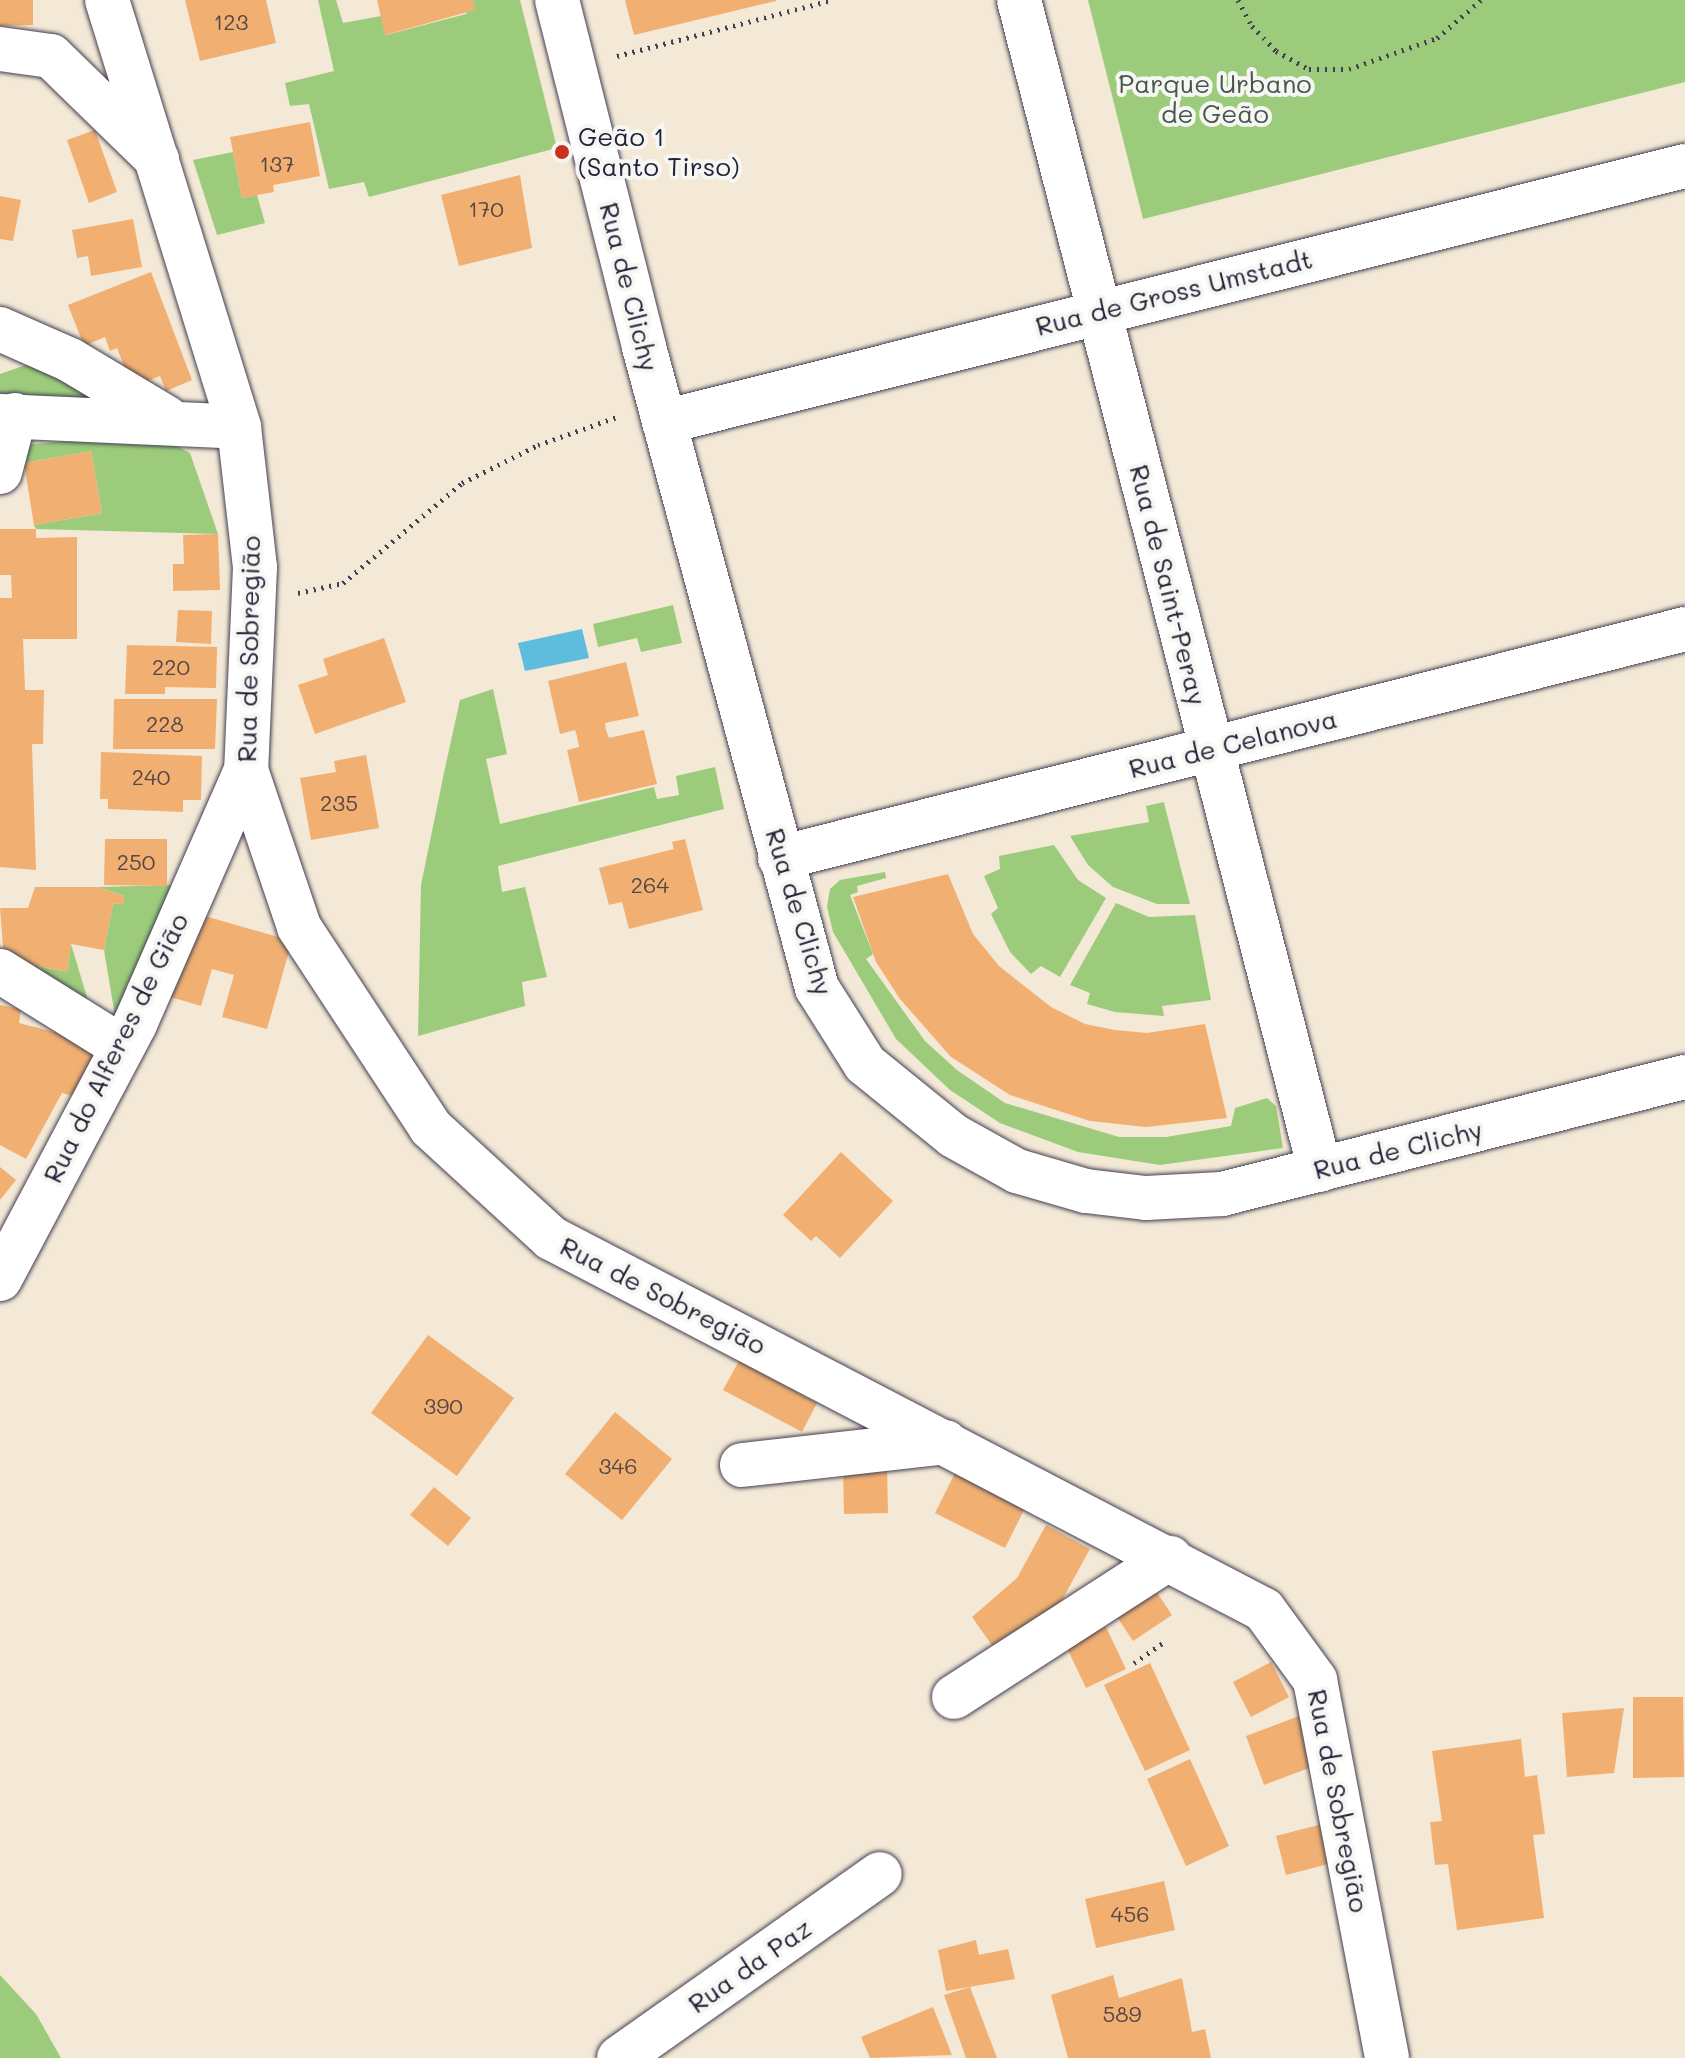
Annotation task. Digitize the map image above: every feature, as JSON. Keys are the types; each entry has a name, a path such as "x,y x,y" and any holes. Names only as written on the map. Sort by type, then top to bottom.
{"street":[{"name":"Rua de Sobregião","path":"107,0 161,164 239,427 255,567 246,770 299,927 431,1128 551,1238 1170,1558 1264,1610 1315,1680 1387,2058"},
{"name":"Rua de Clichy","path":"557,0 650,416 817,988 865,1064 954,1136 1017,1171 1086,1191 1131,1196 1222,1194 1685,1077"},
{"name":"Rua de Saint-Peray","path":"1019,0 1320,1170"},
{"path":"0,49 51,56 161,164"},
{"name":"Rua de Gross Umstadt","path":"650,416 1099,311 1685,166"},
{"path":"0,329 70,360 173,421"},
{"path":"0,472 7,416 173,421 239,427"},
{"name":"Rua de Celanova","path":"780,858 1685,629"},
{"name":"Rua do Alferes de Gião","path":"0,1279 122,1047 246,770"},
{"path":"0,971 122,1047"},
{"path":"742,1465 946,1442"},
{"path":"954,1697 1170,1558"},
{"name":"Rua da Paz","path":"619,2058 880,1874"}],"path":[{"path":"574,67 832,0"},
{"path":"1238,0 1276,51 1309,69 1349,69 1437,38 1481,0"},
{"path":"285,595 343,583 462,483 538,445 650,416"},
{"path":"1134,1663 1163,1643"}],"green space":[{"path":"318,0 336,0 343,23 381,16 386,35 466,14 473,0 520,0 557,148 369,197 364,182 329,189 309,104 290,106 285,83 334,71"},
{"name":"Parque Urbano de Geão","path":"1088,0 1685,0 1685,82 1143,219"},
{"path":"233,152 242,198 257,195 265,223 217,235 193,160"},
{"path":"37,361 107,398 0,409 0,374"},
{"path":"130,436 169,442 190,453 218,534 36,529 34,525 102,513 91,451 24,463 22,445"},
{"path":"673,605 682,643 641,652 637,638 598,647 593,624"},
{"path":"493,689 507,754 486,759 500,824 654,787 657,799 679,795 676,776 715,767 724,809 498,866 502,892 525,887 547,977 522,982 525,1006 418,1036 421,885 445,768 460,700"},
{"path":"1164,802 1190,904 1157,904 1113,887 1088,865 1070,836 1149,822 1146,806"},
{"path":"1054,845 1078,880 1106,898 1060,977 1041,966 1031,974 1010,952 991,914 998,908 984,876 1000,869 999,856"},
{"path":"885,872 886,878 857,886 858,892 850,895 873,954 866,959 925,1041 957,1070 1005,1103 1119,1137 1166,1137 1231,1126 1235,1108 1267,1098 1276,1106 1283,1148 1160,1165 1078,1152 1000,1123 950,1090 896,1039 833,932 827,907 830,889 840,880"},
{"path":"175,885 115,1016 104,950 113,904 124,903 124,896 98,887"},
{"path":"1116,903 1149,917 1195,915 1211,1000 1162,1006 1164,1016 1115,1012 1087,1004 1090,993 1070,985"},
{"path":"71,944 93,1017 4,959 67,972"},
{"path":"0,1975 36,2014 61,2058 0,2058"}],"water":[{"path":"582,629 589,658 525,671 518,643"}],"building":[{"path":"0,0 33,0 33,25 0,26"},
{"path":"185,0 266,0 276,43 200,61"},
{"path":"377,0 473,0 475,10 385,35"},
{"path":"625,0 776,0 776,1 634,35"},
{"path":"310,122 320,176 273,185 274,192 242,198 230,137"},
{"path":"95,130 117,192 89,203 67,140"},
{"path":"520,175 532,248 459,266 441,195"},
{"path":"0,196 21,200 13,241 0,239"},
{"path":"133,219 142,267 91,276 88,256 77,258 72,230"},
{"path":"151,272 192,380 166,391 160,376 132,387 117,348 110,351 105,337 84,346 68,305"},
{"path":"91,451 102,513 34,525 24,463"},
{"path":"0,529 36,529 36,538 77,537 77,639 23,639 25,690 44,690 43,744 32,744 36,870 0,867 0,598 12,598 11,575 0,575"},
{"path":"218,534 220,590 173,591 173,564 184,564 183,535"},
{"path":"178,610 212,611 211,644 176,642"},
{"path":"384,638 406,702 315,734 298,685 328,675 323,659"},
{"path":"127,645 217,647 216,688 165,687 165,694 125,694"},
{"path":"626,662 639,716 605,723 606,730 609,738 644,730 657,784 579,802 567,750 579,747 577,736 575,730 560,734 548,681"},
{"path":"114,699 217,699 215,749 113,749"},
{"path":"101,752 202,756 201,800 183,800 183,812 108,809 108,799 100,799"},
{"path":"366,755 379,828 311,840 300,778 336,772 334,761"},
{"path":"105,839 167,839 167,886 104,885"},
{"path":"685,839 703,910 629,929 622,902 609,905 599,868 674,849 672,842"},
{"path":"948,874 973,934 999,966 1051,1007 1085,1024 1115,1030 1147,1033 1205,1024 1227,1118 1146,1127 1090,1121 1010,1095 951,1057 900,999 876,962 853,897"},
{"path":"35,887 98,887 124,896 124,903 113,904 104,950 71,944 67,972 4,959 0,908 28,908"},
{"path":"191,912 292,941 267,1029 222,1017 234,975 212,969 201,1006 167,996"},
{"path":"0,1005 21,1009 19,1023 101,1044 88,1100 62,1093 26,1159 0,1145"},
{"path":"841,1152 893,1201 840,1258 816,1236 811,1241 783,1215"},
{"path":"0,1167 16,1180 0,1200"},
{"path":"428,1335 514,1398 457,1476 371,1413"},
{"path":"739,1361 817,1403 802,1432 723,1390"},
{"path":"615,1412 672,1459 622,1520 565,1474"},
{"path":"843,1466 887,1466 888,1513 844,1514"},
{"path":"955,1473 1025,1508 1005,1548 935,1513"},
{"path":"434,1487 471,1518 448,1546 410,1515"},
{"path":"1046,1525 1090,1549 1051,1620 998,1654 972,1617 1017,1578"},
{"path":"1148,1579 1172,1615 1133,1641 1109,1605"},
{"path":"1106,1627 1126,1669 1086,1688 1066,1646"},
{"path":"1271,1662 1289,1697 1251,1717 1233,1682"},
{"path":"1150,1663 1190,1750 1145,1771 1104,1685"},
{"path":"1633,1697 1683,1697 1684,1777 1633,1778"},
{"path":"1624,1708 1614,1773 1567,1777 1562,1713"},
{"path":"1299,1716 1317,1765 1264,1785 1246,1736"},
{"path":"1521,1739 1525,1777 1537,1775 1545,1834 1533,1835 1544,1918 1457,1930 1448,1864 1435,1865 1430,1822 1442,1821 1432,1751"},
{"path":"1190,1759 1229,1846 1186,1866 1147,1779"},
{"path":"1326,1823 1336,1862 1286,1875 1276,1836"},
{"path":"1164,1881 1175,1930 1096,1948 1085,1899"},
{"path":"976,1940 979,1955 1008,1949 1015,1979 946,1991 938,1950"},
{"path":"1113,1975 1119,1998 1182,1978 1192,2032 1205,2029 1211,2058 1068,2058 1051,1995"},
{"path":"970,1987 997,2058 966,2058 944,1995"},
{"path":"933,2007 952,2055 870,2058 861,2037"}],"place":[{"name":"Geão 1 (Santo Tirso)","path":"562,152"}]}
